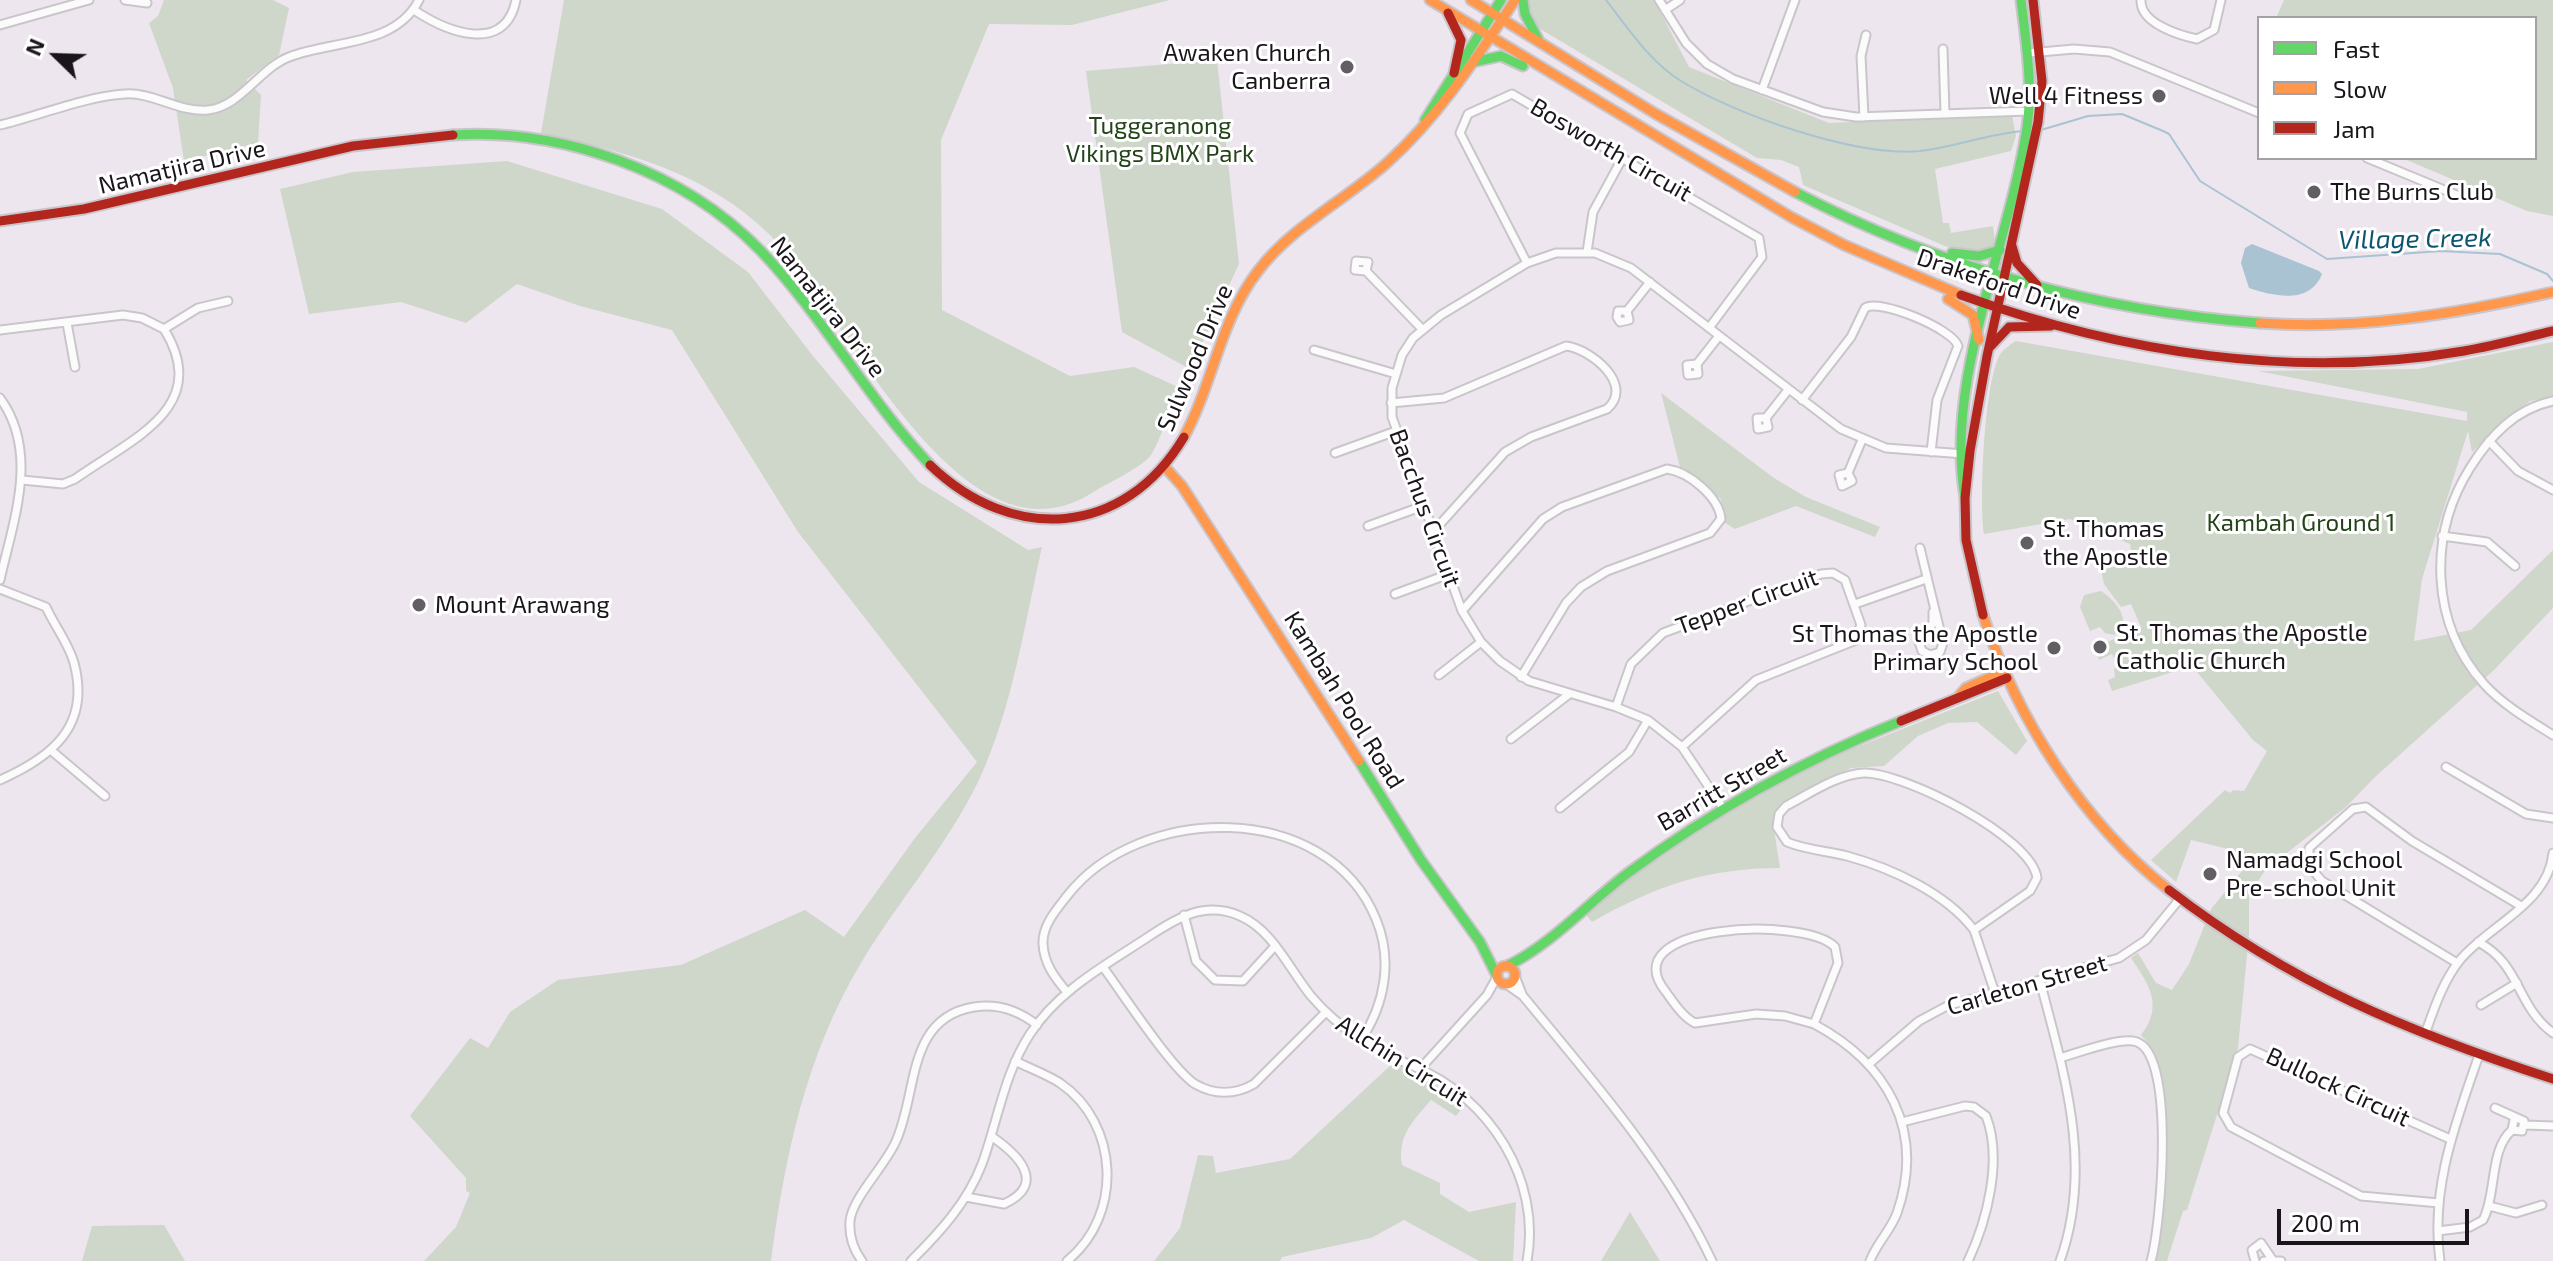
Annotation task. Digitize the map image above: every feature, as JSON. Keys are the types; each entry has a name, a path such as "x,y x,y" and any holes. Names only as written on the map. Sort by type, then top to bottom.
{"main road":[{"name":"Drakeford Drive","path":"1430,0 1840,243 1932,285 2055,326 2208,356 2314,364 2374,362 2464,352 2553,331"},
{"name":"Drakeford Drive","path":"1471,0 1748,167 1851,220 1929,252 2042,289 2116,305 2213,319 2358,323 2458,313 2553,292"},
{"name":"Sulwood Drive","path":"1498,16 1501,0"},
{"name":"Sulwood Drive","path":"1409,143 1454,73 1498,16 1515,0"},
{"path":"1523,0 1525,14 1539,42"},
{"path":"1965,454 2012,246 2032,130 2028,111 2029,53 2021,0"},
{"path":"2033,0 2040,52 2040,110 1993,274 1979,340 1965,454 1968,540 1980,606 2026,718 2057,770 2100,826 2178,901 2214,927 2332,992 2425,1034 2553,1079"},
{"path":"1446,9 1461,40 1454,73"},
{"name":"Sulwood Drive","path":"1165,467 1185,435 1229,317 1252,277 1281,245 1369,179 1409,143 1435,115 1473,62 1486,34"},
{"path":"1473,62 1506,57 1561,79"},
{"name":"Namatjira Drive","path":"0,221 85,210 364,145 406,139 516,137 566,144 643,170 725,219 761,250 794,288 906,441 936,471 987,506 1038,520 1090,515 1133,496 1165,467"},
{"path":"2012,246 2017,263 2042,289"},
{"path":"1929,252 1965,256 2000,250"},
{"path":"1932,285 1973,315 1979,340"},
{"path":"1989,348 2009,327 2055,326"},
{"name":"Kambah Pool Road","path":"1165,467 1182,486 1335,720 1426,867 1490,955 1501,980"},
{"name":"Barritt Street","path":"1506,966 1527,956 1632,868 1723,808 1813,759 1960,695 1966,688 2006,675"},
{"name":"Kambah Pool Road","path":"1490,955 1515,976"},
{"name":"Barritt Street","path":"1501,980 1515,976 1527,956"},
{"path":"1501,980 1506,966"}],"street":[{"path":"0,25 89,0"},
{"path":"125,0 147,3"},
{"path":"0,125 126,94 198,110 218,108 281,60 387,31 414,10 419,0"},
{"path":"414,10 450,31 496,32 510,21 516,0"},
{"path":"1659,0 1686,43 1707,64 1762,90 1823,112 1864,117 2040,110"},
{"path":"1665,10 1680,0"},
{"path":"1762,90 1795,0"},
{"path":"2141,0 2143,12 2150,20 2199,39 2214,30 2221,0"},
{"path":"1864,117 1861,56 1866,35"},
{"path":"1943,49 1945,114"},
{"path":"2029,53 2074,49 2110,52 2257,112"},
{"name":"Bosworth Circuit","path":"1527,263 1462,140 1463,119 1503,95 1512,94 1753,233 1762,244 1759,263 1709,328"},
{"path":"1587,252 1593,212 1623,157"},
{"path":"2372,160 2459,196"},
{"name":"Bacchus Circuit","path":"1723,808 1682,747 1648,720 1521,677 1481,642 1462,611 1396,431 1391,403 1396,374 1405,349 1422,329 1527,263 1556,253 1587,252 1624,264 1788,390 1862,440 1894,449 1965,454"},
{"path":"1366,271 1422,329"},
{"path":"1627,311 1650,282"},
{"path":"164,329 198,308 228,301"},
{"path":"1802,400 1851,337 1865,308 1882,304 1949,332 1958,346 1937,400 1931,452"},
{"path":"0,330 132,315 164,329 177,353 181,381 176,397 160,419 75,479 63,484 22,480"},
{"path":"67,323 75,367"},
{"path":"1697,364 1719,336"},
{"path":"1391,403 1444,398 1566,346 1578,349 1610,373 1617,387 1615,401 1607,409 1531,437 1505,452 1433,532"},
{"path":"1314,350 1396,374"},
{"path":"1766,418 1788,390"},
{"path":"0,398 19,436 22,480 0,580"},
{"path":"2553,401 2520,413 2489,441 2463,477 2442,536 2439,565 2444,606 2468,662 2499,698 2553,735"},
{"path":"1335,453 1396,431"},
{"path":"1848,473 1862,440"},
{"path":"2489,441 2518,471 2553,490"},
{"path":"1462,611 1532,530 1562,507 1667,469 1680,472 1712,497 1721,515 1716,529 1607,571 1581,587 1566,603 1521,677"},
{"path":"1368,526 1423,506"},
{"path":"2442,536 2487,542 2515,566"},
{"path":"1920,548 1933,612 1943,643 1940,652 1930,655 1922,651 1919,642 1933,623 1933,612"},
{"name":"Tepper Circuit","path":"1616,707 1628,671 1640,653 1677,627 1827,573 1845,580 1855,604"},
{"path":"1395,594 1449,574"},
{"path":"1682,747 1756,680 1854,641 1861,625 1855,604 1926,579"},
{"path":"0,589 46,607 74,660 77,702 69,727 53,752 32,766 0,780"},
{"path":"1439,675 1481,642"},
{"path":"1511,739 1568,695"},
{"path":"1560,808 1629,752 1648,720"},
{"path":"53,752 105,796"},
{"path":"2446,767 2530,817 2553,818"},
{"path":"1974,930 2030,891 2037,878 2029,859 1968,814 1913,786 1867,773 1844,777 1786,806 1779,814 1777,827 1787,842 1851,857 1903,878 1939,899 1974,930 1995,993"},
{"path":"2457,963 2322,881 2309,866 2309,848 2353,809 2371,808 2412,841 2521,906"},
{"path":"1067,992 1049,967 1043,937 1058,907 1084,878 1118,853 1158,836 1192,829 1240,828 1276,836 1321,856 1351,880 1372,908 1380,929 1385,974 1378,1010 1361,1040"},
{"path":"2425,1034 2457,963 2542,884 2553,853"},
{"path":"2542,884 2553,886"},
{"name":"Carleton Street","path":"1870,1063 1932,1012 2111,962 2133,950 2178,901"},
{"name":"Allchin Circuit","path":"911,1261 966,1197 991,1136 1015,1061 1037,1025 1067,992 1184,915 1201,910 1227,911 1251,922 1275,946 1326,1012 1361,1040 1420,1069 1474,1105 1508,1150 1527,1210 1527,1261"},
{"path":"1184,915 1196,961 1215,980 1243,981 1275,946"},
{"path":"1814,1024 1839,960 1835,947 1822,937 1772,929 1722,932 1666,949 1655,960 1653,971 1658,983 1695,1023 1756,1014 1814,1024 1851,1046 1870,1063 1886,1084 1902,1122 1906,1165 1902,1196 1892,1225 1870,1261"},
{"path":"2478,942 2506,962 2534,1015 2553,1033"},
{"path":"1103,967 1182,1072 1200,1086 1217,1092 1240,1091 1254,1084 1326,1012"},
{"path":"1515,976 1523,996"},
{"path":"1420,1069 1501,980 1523,996 1647,1151 1712,1261"},
{"path":"2040,981 2072,1108 2076,1167 2070,1224 2060,1261"},
{"path":"2481,1005 2517,983"},
{"path":"862,1261 853,1245 851,1215 895,1143 907,1109 918,1054 926,1037 950,1014 977,1006 1009,1009 1037,1025"},
{"path":"2060,1058 2130,1040 2142,1044 2150,1054 2159,1101 2164,1156 2162,1205 2151,1261"},
{"name":"Bullock Circuit","path":"2439,1203 2380,1199 2350,1192 2231,1127 2223,1113 2238,1057 2250,1049 2450,1139"},
{"path":"2440,1261 2439,1203 2450,1139 2479,1055"},
{"path":"1015,1061 1060,1083 1075,1097 1093,1118 1106,1153 1105,1203 1093,1232 1067,1261"},
{"path":"1902,1122 1965,1106 1974,1107 1986,1116 1991,1151 1987,1203 1968,1261"},
{"path":"2495,1108 2514,1120 2521,1119 2525,1125"},
{"path":"2438,1231 2478,1224 2489,1206 2495,1169 2514,1120"},
{"path":"2525,1125 2553,1126"},
{"path":"2512,1130 2519,1132 2525,1125"},
{"path":"966,1197 1004,1204 1017,1197 1024,1184 1022,1159 991,1136"},
{"path":"2489,1206 2516,1213 2542,1205"},
{"path":"2255,1261 2252,1250 2261,1243 2268,1260 2281,1261"},
{"path":"918,1254 927,1261"}],"green space":[{"path":"164,0 273,0 289,8 279,55 246,80 261,95 258,143 184,161 173,88 149,23 158,16"},
{"path":"564,0 1170,0 1072,25 989,24 941,140 942,310 1070,376 1134,367 1178,387 1151,455 1132,470 1090,494 1041,509 994,498 950,466 908,421 799,270 770,235 745,213 692,180 663,168 604,148 541,133"},
{"path":"1525,0 1654,0 1689,67 1829,123 2012,115 2016,136 2011,151 1935,169 1943,223 1949,223 1951,233 1993,226 1996,248 1991,252 1959,252 1803,185 1799,167 1781,160 1757,158 1542,30 1534,24"},
{"path":"2284,0 2553,0 2553,216 2527,211 2407,160 2537,160 2537,16 2277,16"},
{"name":"Tuggeranong Vikings BMX Park","path":"1217,60 1239,264 1190,369 1122,332 1086,71"},
{"path":"507,161 662,209 748,272 813,356 919,482 1028,550 1042,547 1009,695 979,780 938,850 861,963 826,1033 791,1144 771,1261 424,1261 456,1227 470,1193 466,1191 466,1178 410,1116 470,1038 488,1048 510,1012 558,980 681,965 805,910 844,937 915,838 977,762 798,532 672,330 580,306 517,284 466,323 401,302 309,314 280,189 353,172"},
{"name":"Kambah Ground 1","path":"2016,341 2467,421 2467,412 2258,371 2418,369 2553,342 2553,397 2530,401 2472,452 2468,431 2422,579 2414,641 2471,630 2553,550 2553,608 2494,670 2346,807 2266,869 2249,895 2249,934 2238,1048 2187,1210 2183,1211 2167,1261 2154,1261 2166,1177 2166,1111 2154,1055 2141,1035 2152,1014 2151,995 2131,958 2138,953 2156,983 2172,990 2189,964 2211,909 2246,866 2228,849 2191,840 2176,882 2151,860 2225,790 2230,793 2233,790 2244,791 2267,751 2253,740 2192,666 2112,691 2108,680 2115,677 2114,669 2118,666 2112,654 2099,660 2096,647 2141,627 2131,604 2121,607 2104,584 2101,570 2133,562 2130,544 2070,519 1984,534 1983,469 1990,387 2001,353"},
{"path":"1661,393 1774,478 1806,497 1880,527 1875,537 1796,506 1735,529 1722,521 1721,499 1680,467"},
{"path":"2101,591 2114,602 2123,617 2123,629 2114,635 2105,633 2100,627 2090,631 2080,607 2084,595"},
{"path":"1998,691 2027,741 2016,755 1977,722 1948,723 1918,736 1884,766 1851,768 1781,803 1773,824 1780,868 1729,871 1683,882 1638,898 1592,922 1582,910 1643,863 1789,774"},
{"path":"1393,1063 1467,1102 1456,1116 1431,1100 1404,1137 1402,1165 1440,1183 1440,1194 1469,1212 1516,1202 1513,1261 1479,1261 1404,1220 1371,1238 1282,1257 1280,1261 1154,1261 1180,1228 1198,1155 1213,1156 1216,1173 1290,1159"},
{"path":"1630,1212 1660,1261 1601,1261"},
{"path":"164,1225 185,1261 82,1261 92,1226"}],"water":[{"path":"2252,244 2319,271 2322,274 2317,284 2291,296 2249,288 2241,263 2245,248"}],"waterway":[{"name":"Village Creek","path":"1606,0 1649,54 1681,81 1733,107 1797,131 1894,151 1933,149 2023,131"},
{"name":"Village Creek","path":"2041,130 2088,116 2122,114 2163,131 2169,134 2200,181 2327,259 2441,251 2500,254 2547,274 2553,281"}],"traffic: fast":[{"path":"1425,120 1501,0"},
{"path":"1523,0 1525,14 1538,39"},
{"path":"1965,497 1961,452 1963,406 1982,312 2019,171 2029,111 2027,48 2021,0"},
{"path":"1473,62 1501,56 1523,66"},
{"path":"453,135 536,139 578,147 658,177 695,198 729,222 783,275 930,465"},
{"path":"1795,192 1906,243 2021,282 2139,308 2260,323"},
{"path":"1952,253 1979,256 2000,250"},
{"path":"1507,966 1555,935 1628,873 1693,828 1794,770 1901,721"},
{"path":"1359,761 1421,860 1480,942 1497,976"}],"traffic: slow":[{"path":"1430,0 1791,217 1844,245 1961,295"},
{"path":"1471,0 1656,114 1795,192"},
{"path":"1184,437 1234,310 1258,271 1287,240 1372,176 1407,144 1456,85 1515,0"},
{"path":"2260,323 2371,322 2480,307 2553,292"},
{"path":"1948,299 1973,315 1979,340"},
{"path":"1165,467 1182,486 1359,761"},
{"path":"1983,615 2014,692 2056,766 2108,833 2169,890"},
{"path":"1960,695 1966,688 2004,671"},
{"path":"1506,966 1515,975 1506,984 1497,975 1506,966"}],"traffic: jam":[{"path":"1983,615 1966,540 1965,498 1987,356 2038,122 2042,81 2033,0"},
{"path":"1448,13 1461,40 1454,73"},
{"path":"0,221 84,209 353,146 453,135"},
{"path":"2012,246 2017,263 2037,285"},
{"path":"1961,295 2083,332 2146,346 2209,356 2273,361 2337,363 2400,359 2475,349 2553,331"},
{"path":"1989,348 2009,327 2051,326"},
{"path":"930,465 962,491 996,508 1031,517 1065,518 1099,511 1131,495 1159,470 1184,437"},
{"path":"1901,721 2007,678"},
{"path":"2169,890 2260,953 2352,1002 2449,1043 2553,1079"}],"place":[{"name":"Awaken Church Canberra","path":"1347,67"},
{"name":"Well 4 Fitness","path":"2159,96"},
{"name":"The Burns Club","path":"2314,192"},
{"name":"St. Thomas the Apostle","path":"2027,543"},
{"name":"Mount Arawang","path":"419,605"},
{"name":"St. Thomas the Apostle Catholic Church","path":"2100,647"},
{"name":"St Thomas the Apostle Primary School","path":"2054,648"},
{"name":"Namadgi School Pre-school Unit","path":"2210,874"}]}
